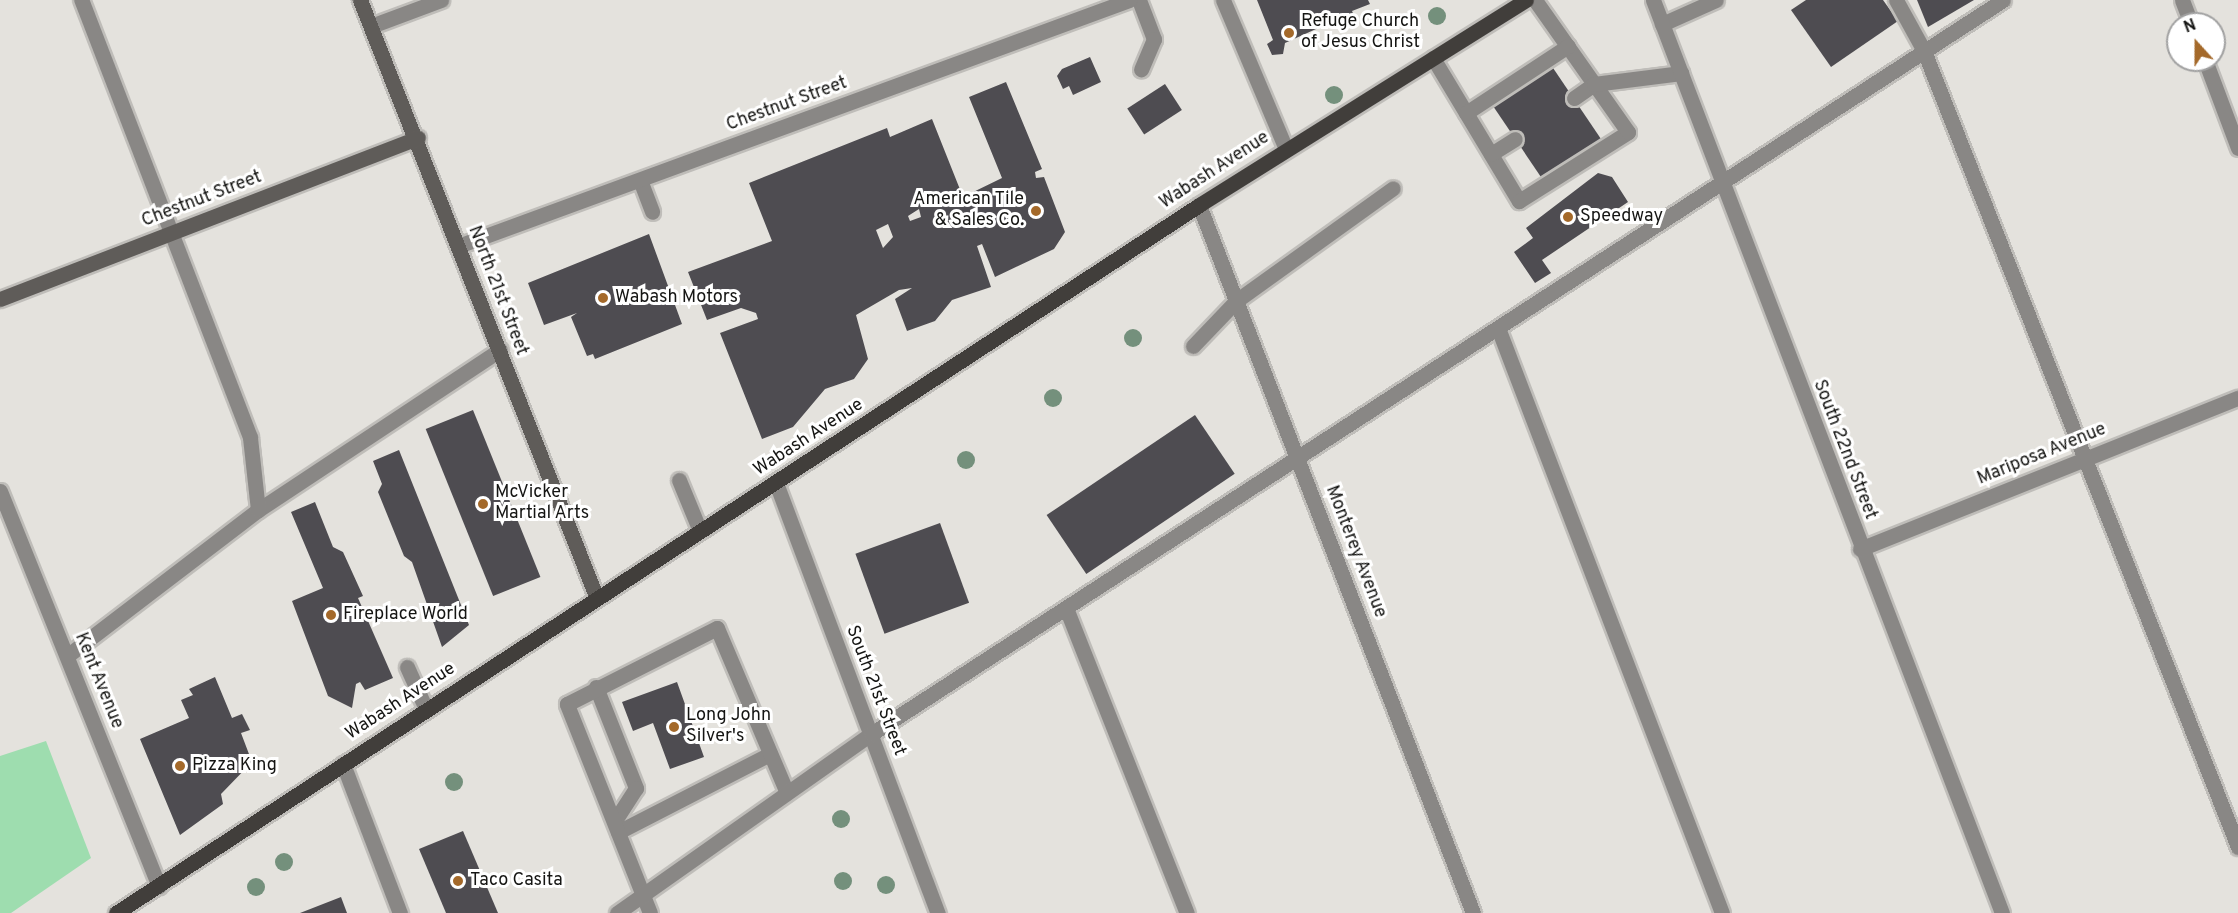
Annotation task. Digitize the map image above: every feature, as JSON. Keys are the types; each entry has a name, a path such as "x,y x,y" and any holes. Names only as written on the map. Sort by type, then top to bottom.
{"main road":[{"name":"Wabash Avenue","path":"116,913 596,596 776,483 1199,205 1526,0"}],"street":[{"path":"81,0 250,437 258,510"},
{"name":"North 21st Street","path":"360,0 418,138 458,246 596,596"},
{"path":"371,26 441,0"},
{"name":"Chestnut Street","path":"458,246 1129,0"},
{"path":"1138,0 1154,39 1141,69"},
{"path":"1223,0 1286,149"},
{"path":"1433,58 1519,201 1629,132 1535,0"},
{"name":"South 22nd Street","path":"1653,0 1860,549 2002,913"},
{"path":"1662,24 1716,0"},
{"path":"1896,0 1924,51 2238,847"},
{"path":"617,913 871,735 2003,0"},
{"path":"1466,113 1568,46"},
{"path":"2210,72 2238,148"},
{"path":"1574,98 1594,84 1681,73"},
{"name":"Chestnut Street","path":"0,299 418,138"},
{"path":"1491,154 1515,139"},
{"path":"639,180 652,212"},
{"path":"1193,346 1236,301 1393,188"},
{"name":"Monterey Avenue","path":"1199,205 1473,913"},
{"path":"1498,328 1722,913"},
{"path":"67,656 258,510 500,350"},
{"name":"Mariposa Avenue","path":"1860,549 2238,398"},
{"path":"679,480 700,531"},
{"name":"South 21st Street","path":"776,483 939,913"},
{"name":"Kent Avenue","path":"0,491 159,886"},
{"path":"1066,608 1187,913"},
{"path":"650,913 567,704 596,687 717,628 787,793"},
{"path":"407,667 426,709"},
{"path":"596,687 636,788 616,827"},
{"path":"616,827 770,754"},
{"path":"343,764 400,913"}],"green space":[{"path":"46,741 91,858 11,913 0,913 0,756"}],"building":[{"name":"Refuge Church of Jesus Christ","path":"1257,0 1368,0 1370,4 1352,11 1356,20 1343,25 1336,20 1285,43 1283,54 1272,55 1267,44 1273,40"},
{"path":"1806,0 1883,0 1898,21 1831,67 1791,10"},
{"path":"1917,0 1974,0 1928,27"},
{"path":"1090,57 1101,82 1073,95 1069,86 1063,89 1057,76 1062,69"},
{"path":"1549,62 1603,142 1544,181 1490,102"},
{"path":"1006,82 1042,169 1035,172 1036,178 1044,177 1065,232 1054,249 995,277 982,244 977,246 991,287 952,300 935,321 907,331 895,299 912,288 899,290 856,315 868,359 854,379 825,389 793,427 762,439 720,333 758,319 756,313 741,308 707,320 688,272 772,241 749,183 887,128 890,137 932,119 963,197 1002,178 969,97","holes":["919,209 921,217 910,221 908,216","888,224 893,237 883,248 876,230"]},
{"path":"1165,84 1182,110 1144,135 1127,109"},
{"path":"1598,173 1612,177 1628,202 1542,260 1551,273 1535,283 1514,252 1533,238 1526,228"},
{"name":"Wabash Motors","path":"649,234 682,324 595,359 593,354 587,356 571,317 577,313 544,325 528,283"},
{"name":"McVicker Martial Arts","path":"473,410 540,577 493,596 426,429"},
{"path":"1195,415 1235,474 1086,574 1047,515"},
{"path":"399,450 469,625 442,647 412,562 404,556 378,492 382,484 373,461"},
{"name":"Fireplace World","path":"315,502 333,547 343,552 363,596 358,598 393,678 365,690 360,682 356,684 352,708 328,696 292,601 323,588 291,512"},
{"path":"940,523 969,603 884,634 855,554"},
{"path":"215,677 232,718 242,714 250,730 241,733 252,762 221,794 223,804 180,835 140,739 189,718 181,700 193,695 189,689"},
{"name":"Long John Silver's","path":"677,682 704,757 670,769 653,723 633,731 622,702"},
{"name":"Taco Casita","path":"463,831 498,913 446,913 419,849"},
{"path":"341,897 347,913 300,913"}],"place":[{"name":"Refuge Church of Jesus Christ","path":"1289,33"},
{"name":"American Tile & Sales Co.","path":"1036,211"},
{"name":"Speedway","path":"1568,217"},
{"name":"Wabash Motors","path":"603,298"},
{"name":"McVicker Martial Arts","path":"483,504"},
{"name":"Fireplace World","path":"331,615"},
{"name":"Long John Silver's","path":"674,727"},
{"name":"Pizza King","path":"180,766"},
{"name":"Taco Casita","path":"458,881"}]}
